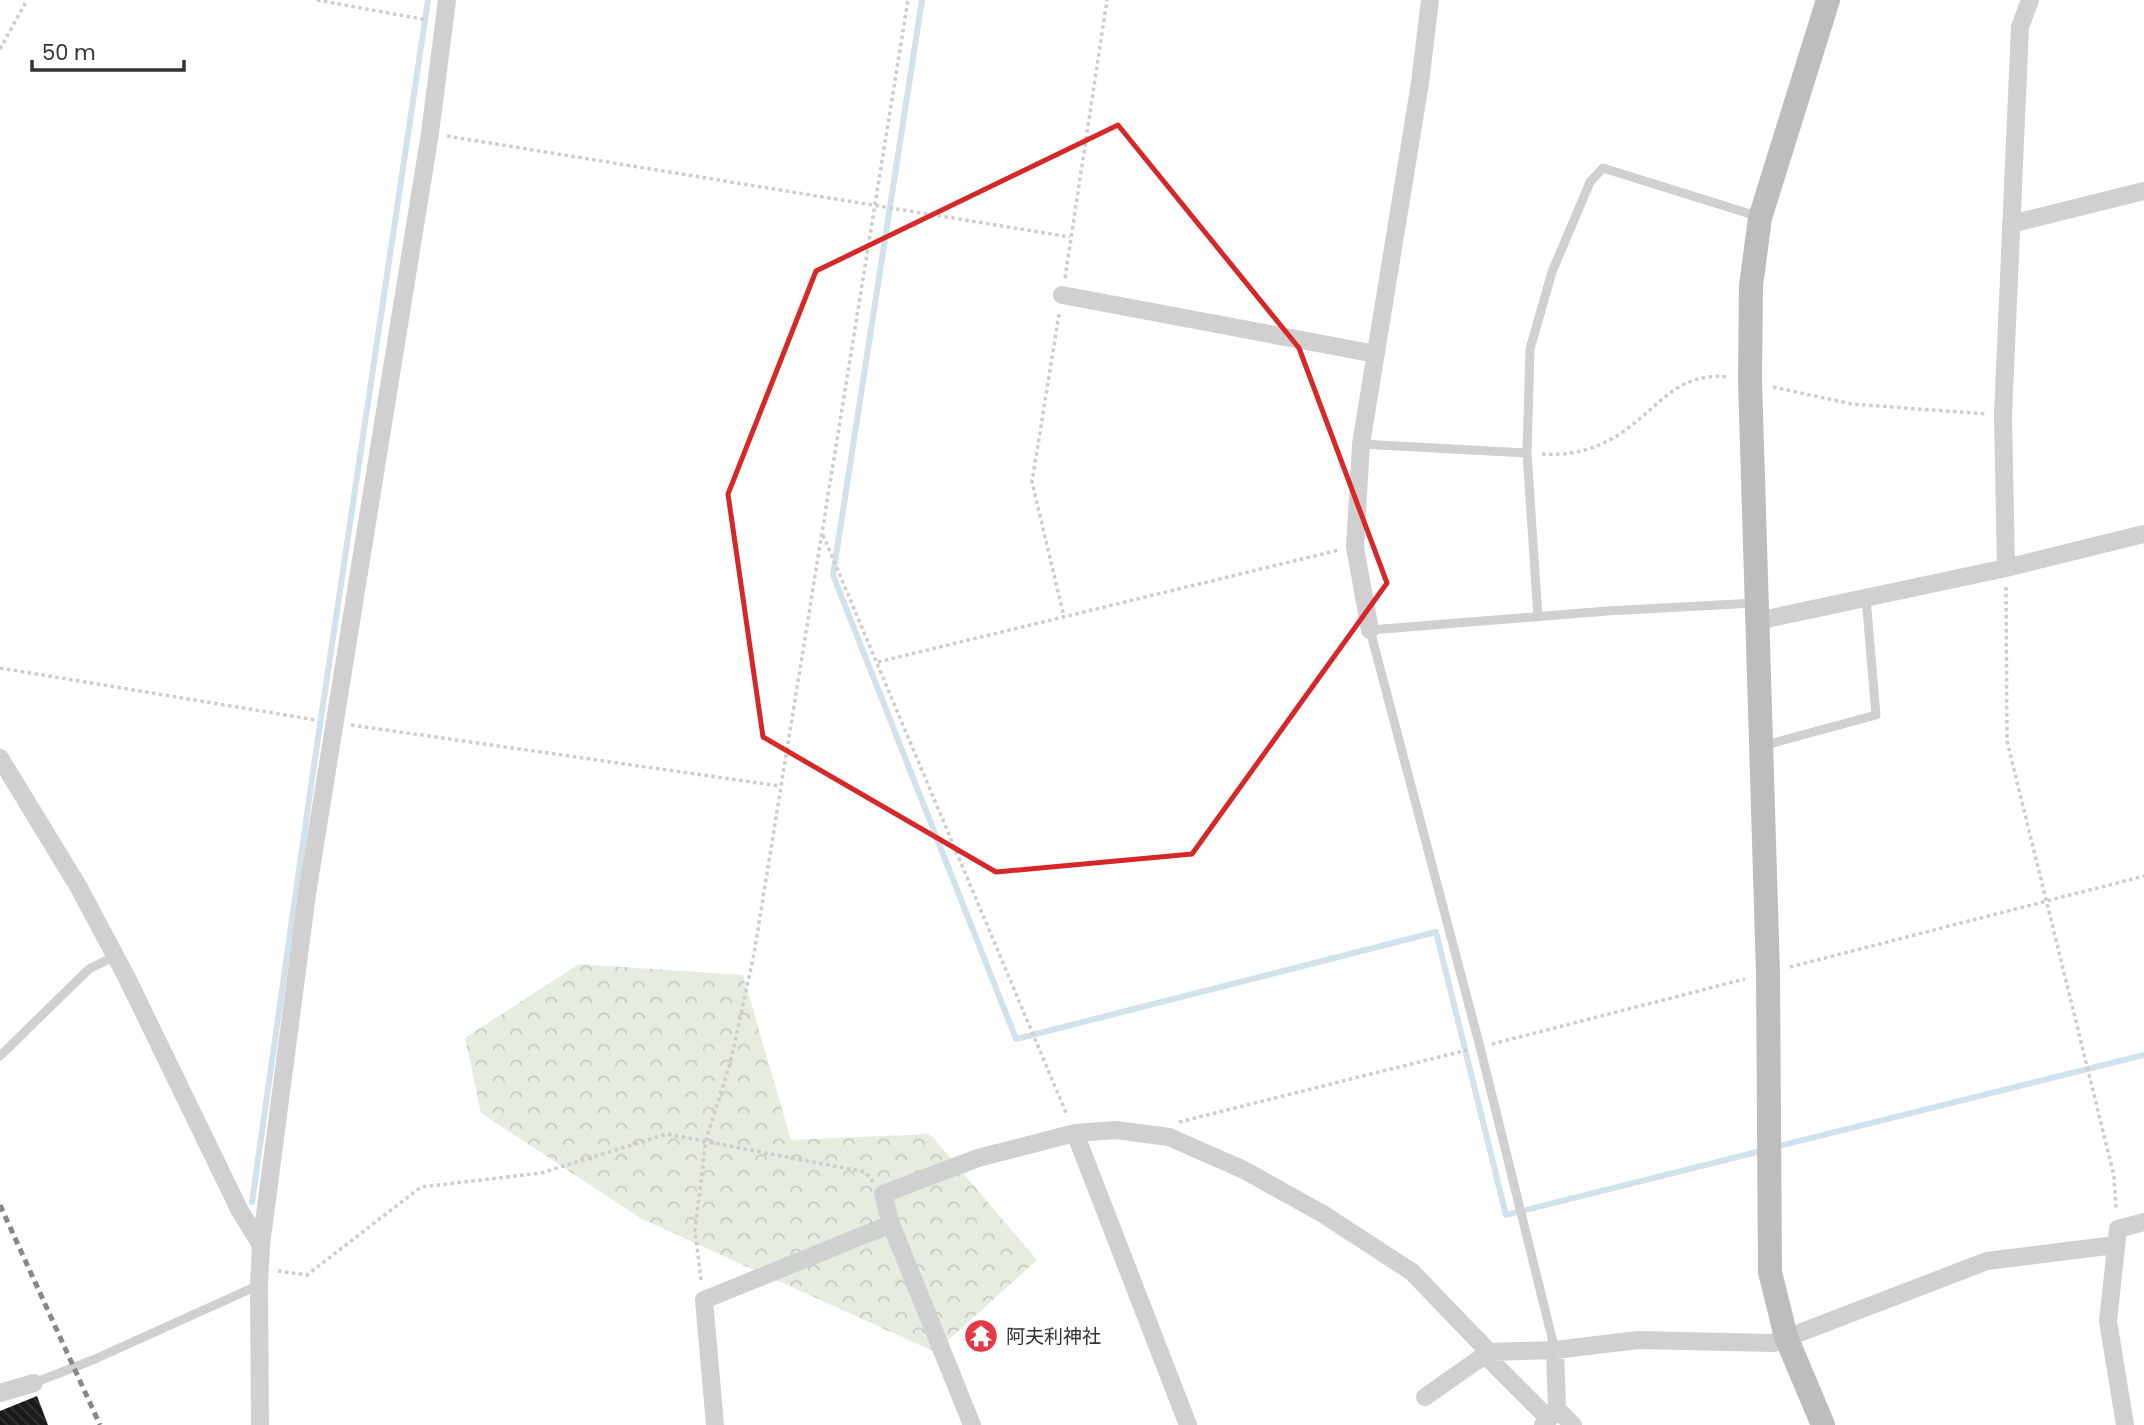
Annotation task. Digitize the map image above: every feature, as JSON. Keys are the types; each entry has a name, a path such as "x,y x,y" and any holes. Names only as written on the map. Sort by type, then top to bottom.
{"street":[{"path":"260,1425 261,1245 307,894 430,133 446,0"},
{"path":"1370,630 1355,547 1361,444 1430,0"},
{"path":"1823,1425 1786,1338 1770,1272 1769,973 1751,386 1751,286 1760,218 1828,0"},
{"path":"2006,568 2003,415 2011,224 2020,27 2030,0"},
{"path":"2011,224 2144,191"},
{"path":"1062,295 1376,354"},
{"path":"1757,611 1866,598 2006,568 2144,534"},
{"path":"0,758 78,886 240,1211 261,1245"},
{"path":"972,1425 891,1224 883,1194 978,1158 1075,1133 1115,1130 1169,1137 1244,1170 1323,1214 1412,1272 1550,1418 1573,1425"},
{"path":"1075,1133 1188,1425"},
{"path":"1425,1397 1487,1353 1555,1350 1638,1340 1773,1343 1987,1261 2116,1237 2144,1222"},
{"path":"715,1425 704,1300 891,1224"},
{"path":"2116,1237 2108,1321 2124,1425"},
{"path":"1550,1418 1555,1350"},
{"path":"0,1393 34,1383"}],"lane":[{"path":"1538,617 1527,453 1530,349 1552,272 1590,182 1603,169 1612,170 1760,218"},
{"path":"1361,444 1527,453"},
{"path":"1761,746 1877,715 1866,598"},
{"path":"1555,1350 1480,1047 1370,630 1538,617 1757,611"},
{"path":"0,1056 89,969 115,956"},
{"path":"34,1383 95,1359 260,1277"}],"path":[{"path":"0,49 27,0"},
{"path":"317,0 443,23"},
{"path":"704,1300 695,1230 706,1140 731,1060 754,954 908,0"},
{"path":"430,133 1070,237"},
{"path":"822,533 1075,1133"},
{"path":"878,662 1355,547"},
{"path":"2006,568 2007,741 2115,1176 2116,1237"},
{"path":"0,668 334,723 780,786"},
{"path":"1769,973 2144,876"},
{"path":"260,1277 307,1275 421,1187 541,1173 667,1134 865,1172 883,1194"}],"highlighted area":[{"path":"1118,125 1299,348 1387,583 1192,854 996,872 763,737 728,494 816,271"}],"green space":[{"path":"579,964 743,975 791,1140 930,1134 1037,1260 935,1352 640,1218 481,1113 465,1038"}],"building":[{"path":"37,1396 48,1425 0,1425 0,1411"}],"waterway":[{"path":"252,1202 428,0"},
{"path":"922,0 833,575 1016,1039 1436,932 1506,1215 1765,1150"},
{"path":"1775,1147 2144,1055"}],"railway":[{"path":"0,1205 100,1425"}],"place":[{"name":"阿夫利神社","path":"981,1336"}]}
